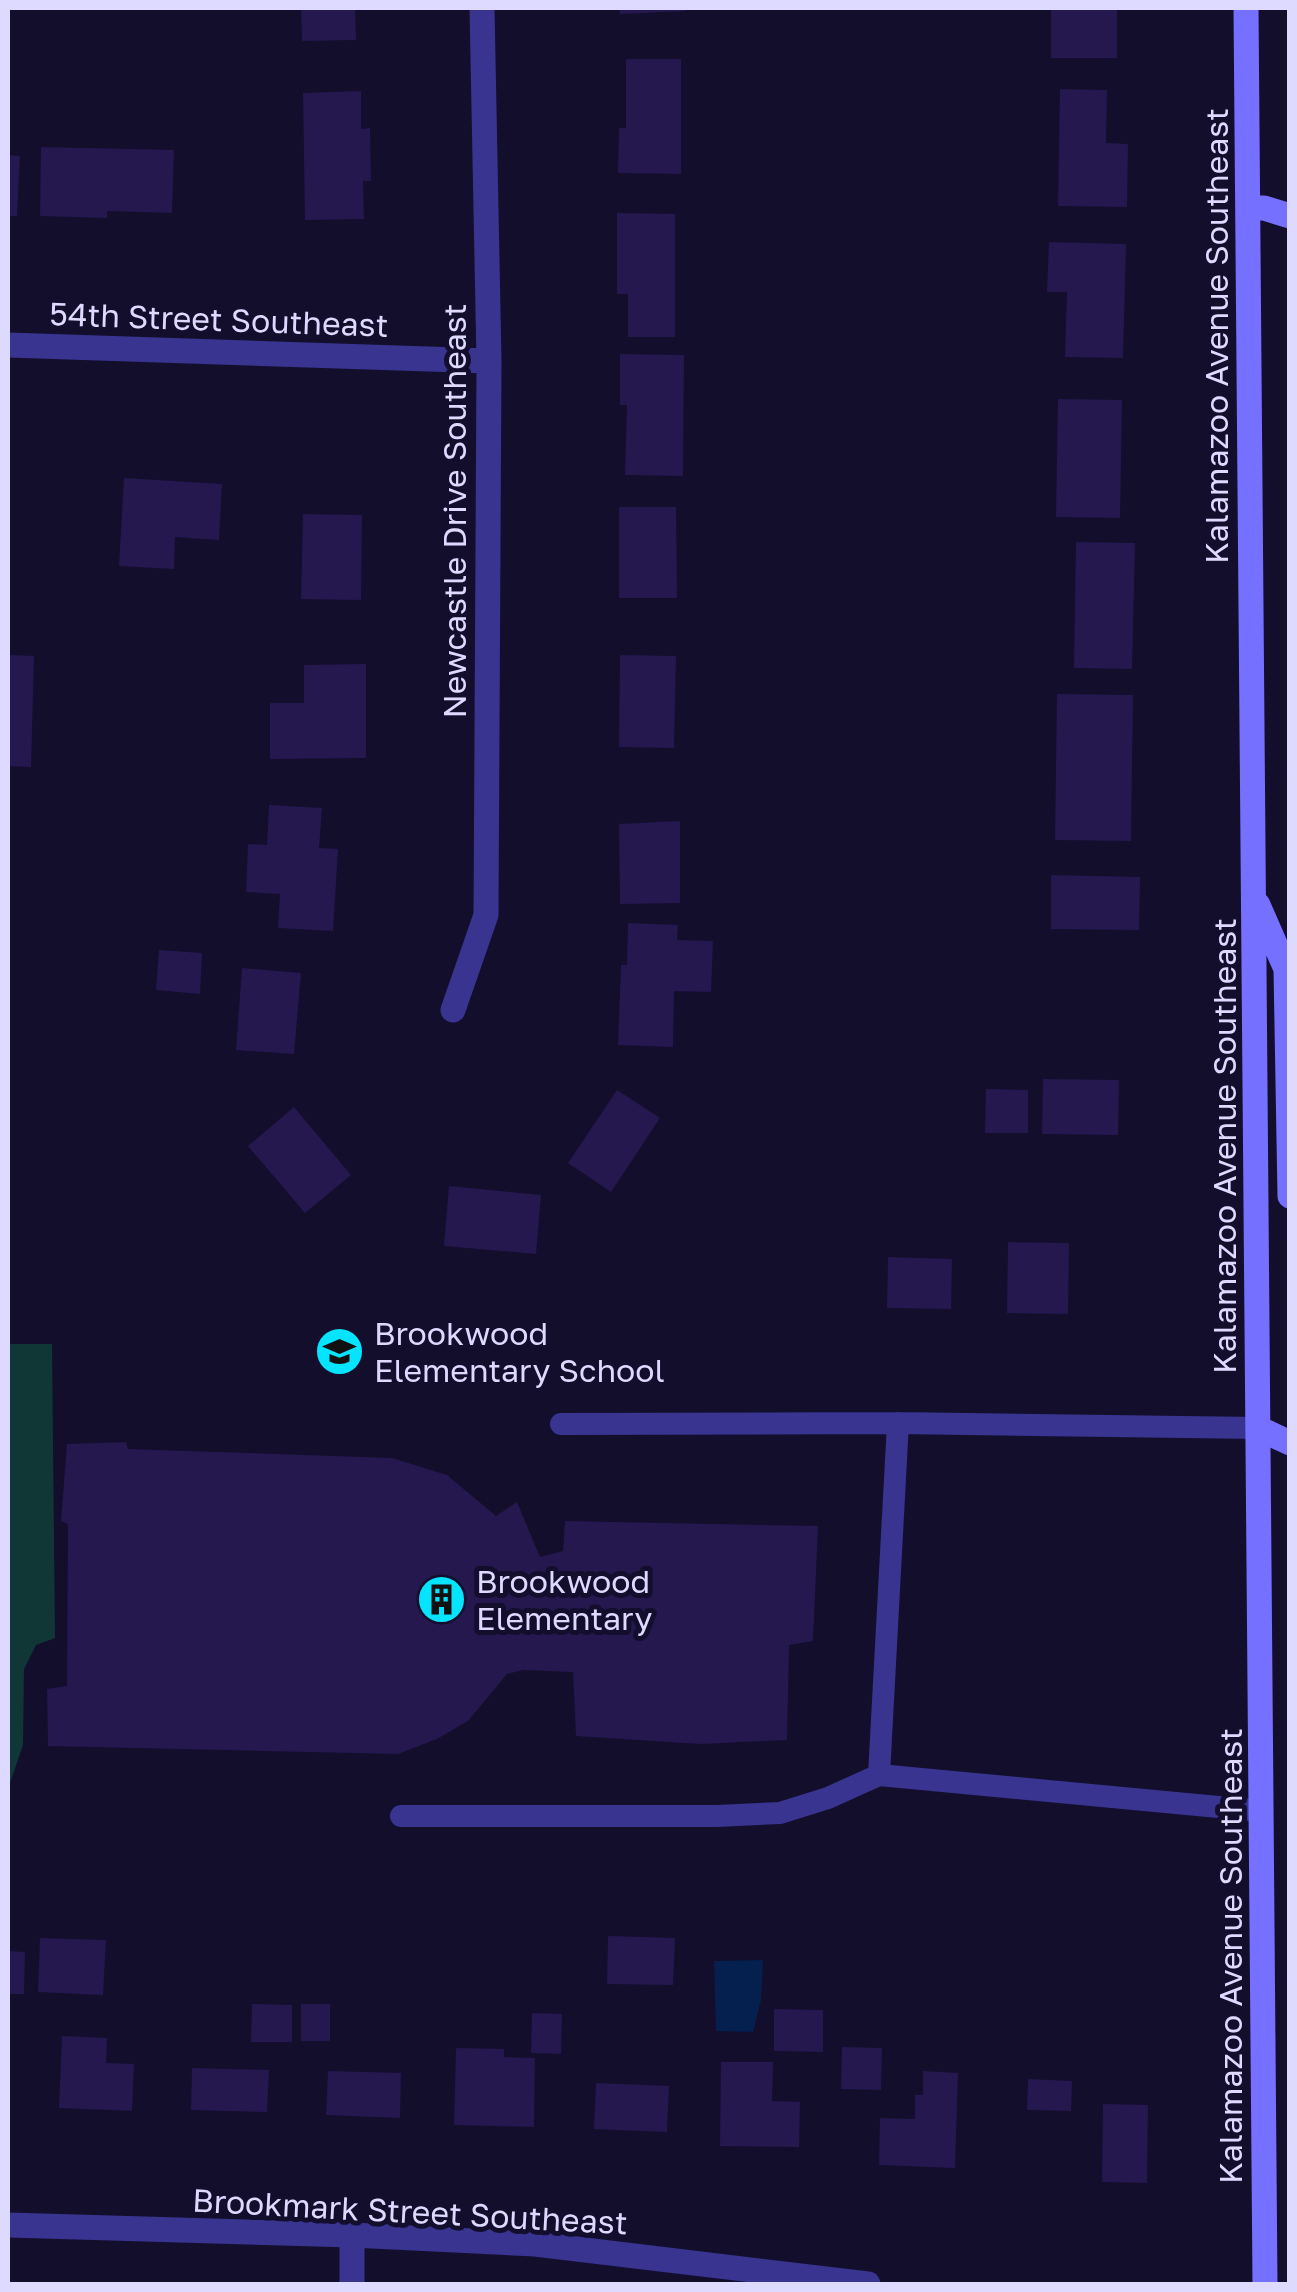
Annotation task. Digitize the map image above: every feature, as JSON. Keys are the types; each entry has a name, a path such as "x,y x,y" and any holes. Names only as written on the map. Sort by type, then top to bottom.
{"main road":[{"name":"Kalamazoo Avenue Southeast","path":"1246,8 1265,2284"},
{"path":"1248,208 1290,216"},
{"path":"1254,896 1286,968 1290,1196"},
{"path":"1258,1428 1290,1444"}],"street":[{"name":"Newcastle Drive Southeast","path":"454,1010 486,914 488,361 482,8"},
{"name":"54th Street Southeast","path":"8,344 488,361"},
{"name":"Brookmark Street Southeast","path":"8,2224 535,2244 868,2284"},
{"path":"352,2235 352,2284"}],"lane":[{"path":"879,1775 898,1423"},
{"path":"560,1424 1258,1428"},
{"path":"401,1816 780,1813 828,1798 879,1775 1261,1810"}],"green space":[{"path":"8,1344 52,1344 55,1638 36,1645 24,1669 23,1745 8,1789"}],"water":[{"path":"763,1960 761,2000 753,2032 716,2031 714,1961"}],"building":[{"path":"301,8 355,8 356,40 302,41"},
{"path":"619,8 685,8 686,11 620,14"},
{"path":"1051,8 1117,8 1117,58 1051,58"},
{"path":"626,59 681,59 681,174 618,173 619,128 626,128"},
{"path":"1060,89 1107,90 1106,143 1128,144 1127,207 1058,206"},
{"path":"361,91 361,129 370,128 371,181 363,181 364,219 305,220 303,93"},
{"path":"41,147 174,150 172,213 107,211 107,218 40,216"},
{"path":"8,155 20,156 17,216 8,216"},
{"path":"617,213 675,214 675,337 628,337 628,294 617,294"},
{"path":"1049,242 1126,244 1123,358 1065,357 1067,292 1047,292"},
{"path":"620,354 684,355 683,476 625,475 627,405 620,405"},
{"path":"1058,399 1122,400 1120,518 1056,517"},
{"path":"124,478 222,484 219,540 175,537 174,569 119,566"},
{"path":"619,507 676,507 677,598 619,598"},
{"path":"303,514 362,515 361,600 301,599"},
{"path":"1076,542 1135,543 1132,669 1074,668"},
{"path":"8,655 34,656 31,767 8,766"},
{"path":"620,655 676,656 674,748 619,747"},
{"path":"366,664 366,758 270,759 270,703 304,703 304,665"},
{"path":"1057,694 1133,695 1131,841 1055,840"},
{"path":"269,805 322,808 319,848 338,849 333,931 278,928 280,894 246,892 248,844 267,845"},
{"path":"680,821 680,903 620,904 619,824"},
{"path":"1051,875 1140,877 1139,930 1051,929"},
{"path":"628,923 678,925 677,940 713,941 711,992 674,991 673,1047 618,1045 621,965 627,965"},
{"path":"159,950 202,953 200,994 156,990"},
{"path":"242,968 301,973 294,1054 236,1050"},
{"path":"1043,1079 1119,1080 1118,1135 1042,1134"},
{"path":"986,1089 1028,1090 1028,1133 985,1133"},
{"path":"617,1090 660,1118 611,1192 568,1163"},
{"path":"294,1107 351,1175 305,1213 248,1146"},
{"path":"449,1186 541,1195 536,1254 444,1246"},
{"path":"1008,1242 1069,1243 1068,1314 1007,1313"},
{"path":"888,1257 952,1259 951,1309 887,1308"},
{"name":"Brookwood Elementary","path":"126,1442 128,1449 392,1458 447,1475 496,1516 517,1502 540,1557 563,1551 565,1521 818,1526 813,1641 789,1645 787,1740 700,1744 576,1736 573,1672 523,1670 507,1674 468,1721 437,1739 398,1754 48,1746 47,1689 67,1686 68,1524 61,1521 67,1444"},
{"path":"608,1936 675,1938 673,1985 607,1984"},
{"path":"40,1938 106,1940 103,1995 38,1992"},
{"path":"8,1951 25,1952 24,1994 8,1994"},
{"path":"252,2004 292,2005 292,2042 251,2042"},
{"path":"301,2004 330,2004 330,2041 301,2041"},
{"path":"774,2009 823,2010 823,2052 774,2051"},
{"path":"532,2013 562,2014 561,2054 531,2053"},
{"path":"62,2036 107,2038 106,2063 134,2064 132,2111 59,2108"},
{"path":"842,2047 882,2048 881,2090 841,2089"},
{"path":"456,2048 504,2049 504,2057 535,2058 534,2127 454,2125"},
{"path":"721,2062 773,2062 772,2101 800,2102 799,2147 720,2146"},
{"path":"192,2068 269,2070 267,2112 191,2110"},
{"path":"328,2071 401,2073 400,2118 326,2115"},
{"path":"923,2071 958,2073 955,2168 879,2165 880,2118 915,2119 915,2095 923,2095"},
{"path":"1028,2079 1072,2081 1071,2111 1027,2110"},
{"path":"596,2083 669,2086 667,2132 594,2129"},
{"path":"1103,2104 1148,2105 1147,2183 1102,2182"}],"place":[{"name":"Brookwood Elementary School","path":"339,1351"},
{"name":"Brookwood Elementary","path":"441,1599"}]}
